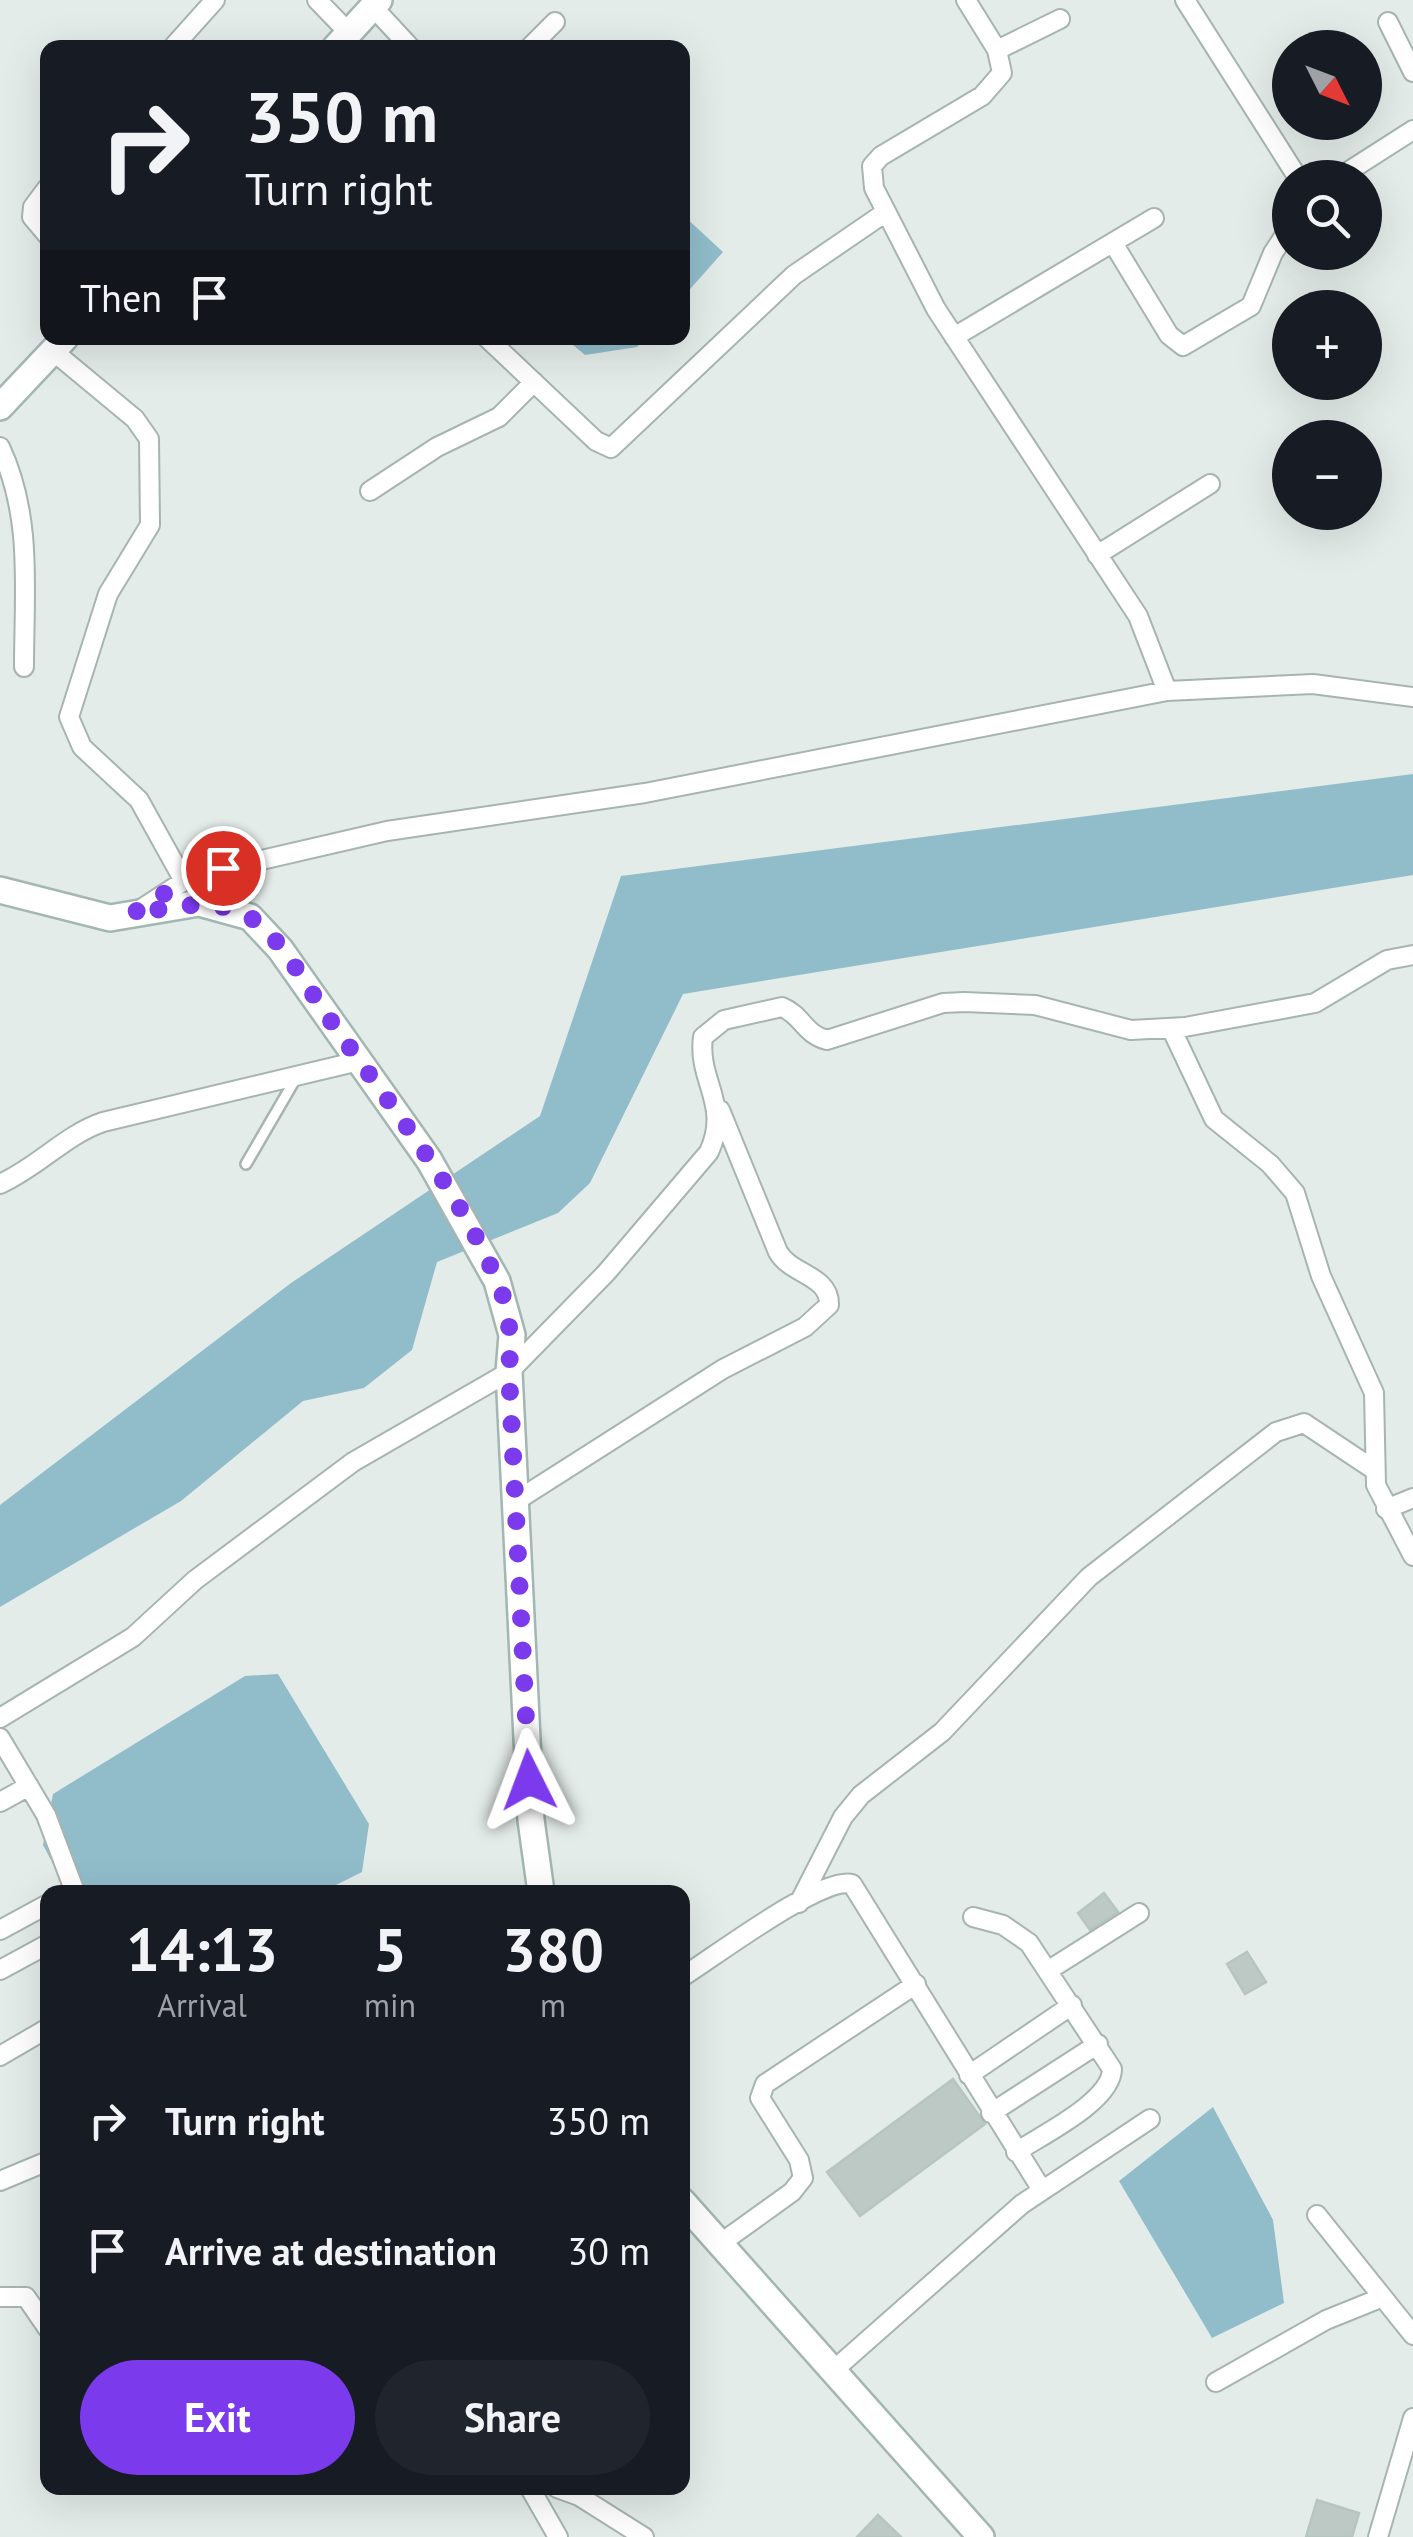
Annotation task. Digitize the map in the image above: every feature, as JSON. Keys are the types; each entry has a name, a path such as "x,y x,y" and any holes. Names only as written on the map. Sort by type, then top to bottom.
{"main road":[{"path":"342,40 376,3"},
{"path":"0,407 58,345"},
{"path":"0,890 110,918 200,904 250,918 280,949 429,1160 497,1281 512,1335 509,1372 531,1820 540,1885"},
{"path":"690,2210 981,2537"}],"street":[{"path":"179,40 215,0"},
{"path":"317,0 342,40"},
{"path":"966,0 998,50 1002,72 982,96 881,156 872,166 874,188 954,338 1138,616 1168,692"},
{"path":"1185,0 1287,160"},
{"path":"376,3 405,40"},
{"path":"998,50 1060,19"},
{"path":"536,40 555,22"},
{"path":"1388,22 1413,72"},
{"path":"1366,160 1413,130"},
{"path":"40,198 32,217 40,226"},
{"path":"494,345 596,441 611,448 794,275 886,212"},
{"path":"954,338 1154,218"},
{"path":"1113,243 1170,335 1184,346 1251,306 1272,255"},
{"path":"60,345 135,418 149,439 150,525 108,594 70,717 82,747 139,800 184,881"},
{"path":"370,491 437,448 499,417 534,382"},
{"path":"0,447 19,492 25,532 24,667"},
{"path":"1097,556 1210,484"},
{"path":"132,914 184,881 386,831 646,793 1168,692 1313,684 1413,697"},
{"path":"516,1501 723,1369 805,1327 829,1305 830,1294 822,1284 784,1262 778,1252 718,1107 704,1067 703,1037 724,1020 769,1008 790,1010 808,1032 826,1040 943,1003 964,1002 1060,1009 1131,1030 1170,1028 1315,1003 1387,960 1413,955"},
{"path":"1170,1028 1214,1119 1270,1164 1295,1193 1321,1276 1374,1393 1373,1469 1386,1508 1413,1556"},
{"path":"0,1184 35,1166 84,1128 359,1061"},
{"path":"0,1718 134,1637 195,1580 353,1462 509,1372 606,1273 709,1152 716,1136 718,1107"},
{"path":"799,1903 843,1817 861,1795 942,1732 1088,1577 1276,1432 1304,1423 1373,1469"},
{"path":"1386,1508 1413,1498"},
{"path":"0,1738 46,1815 70,1885"},
{"path":"0,1802 29,1786"},
{"path":"690,1972 835,1883 852,1884 1042,2190"},
{"path":"0,1930 40,1908"},
{"path":"1049,1970 1139,1912"},
{"path":"973,1917 1017,1932 1049,1970 1112,2069 1106,2090 1016,2152"},
{"path":"0,1970 40,1948"},
{"path":"720,2243 792,2192 804,2178 799,2160 760,2098 765,2084 916,1984"},
{"path":"969,2075 1072,2005"},
{"path":"0,2056 40,2033"},
{"path":"991,2113 1098,2044"},
{"path":"834,2369 1042,2190 1150,2119"},
{"path":"0,2181 40,2164"},
{"path":"1317,2215 1413,2335"},
{"path":"0,2298 26,2297 40,2317"},
{"path":"1216,2382 1326,2320 1383,2297"},
{"path":"1378,2537 1413,2418"},
{"path":"534,2495 558,2537"},
{"path":"575,2495 644,2537"}],"lane":[{"path":"246,1164 297,1076"}],"water":[{"path":"690,221 723,252 690,289"},
{"path":"573,345 639,345 637,347 585,355"},
{"path":"1413,774 1413,875 683,994 590,1183 558,1213 437,1262 412,1350 364,1388 303,1401 181,1501 0,1607 0,1505 291,1283 540,1116 621,876"},
{"path":"278,1674 369,1824 362,1872 336,1885 64,1885 43,1845 53,1794 245,1676"},
{"path":"1213,2107 1273,2220 1284,2303 1212,2338 1119,2181"}],"building":[{"path":"1104,1893 1118,1912 1090,1930 1078,1913"},
{"path":"1247,1952 1266,1982 1245,1994 1227,1964"},
{"path":"953,2079 985,2124 860,2216 827,2172"},
{"path":"1317,2500 1359,2513 1352,2537 1306,2537"},
{"path":"878,2515 901,2537 857,2537"}],"route":[{"path":"223,868 184,881 132,914 200,904 250,918 280,949 429,1160 497,1281 512,1335 509,1372 529,1780"}]}
